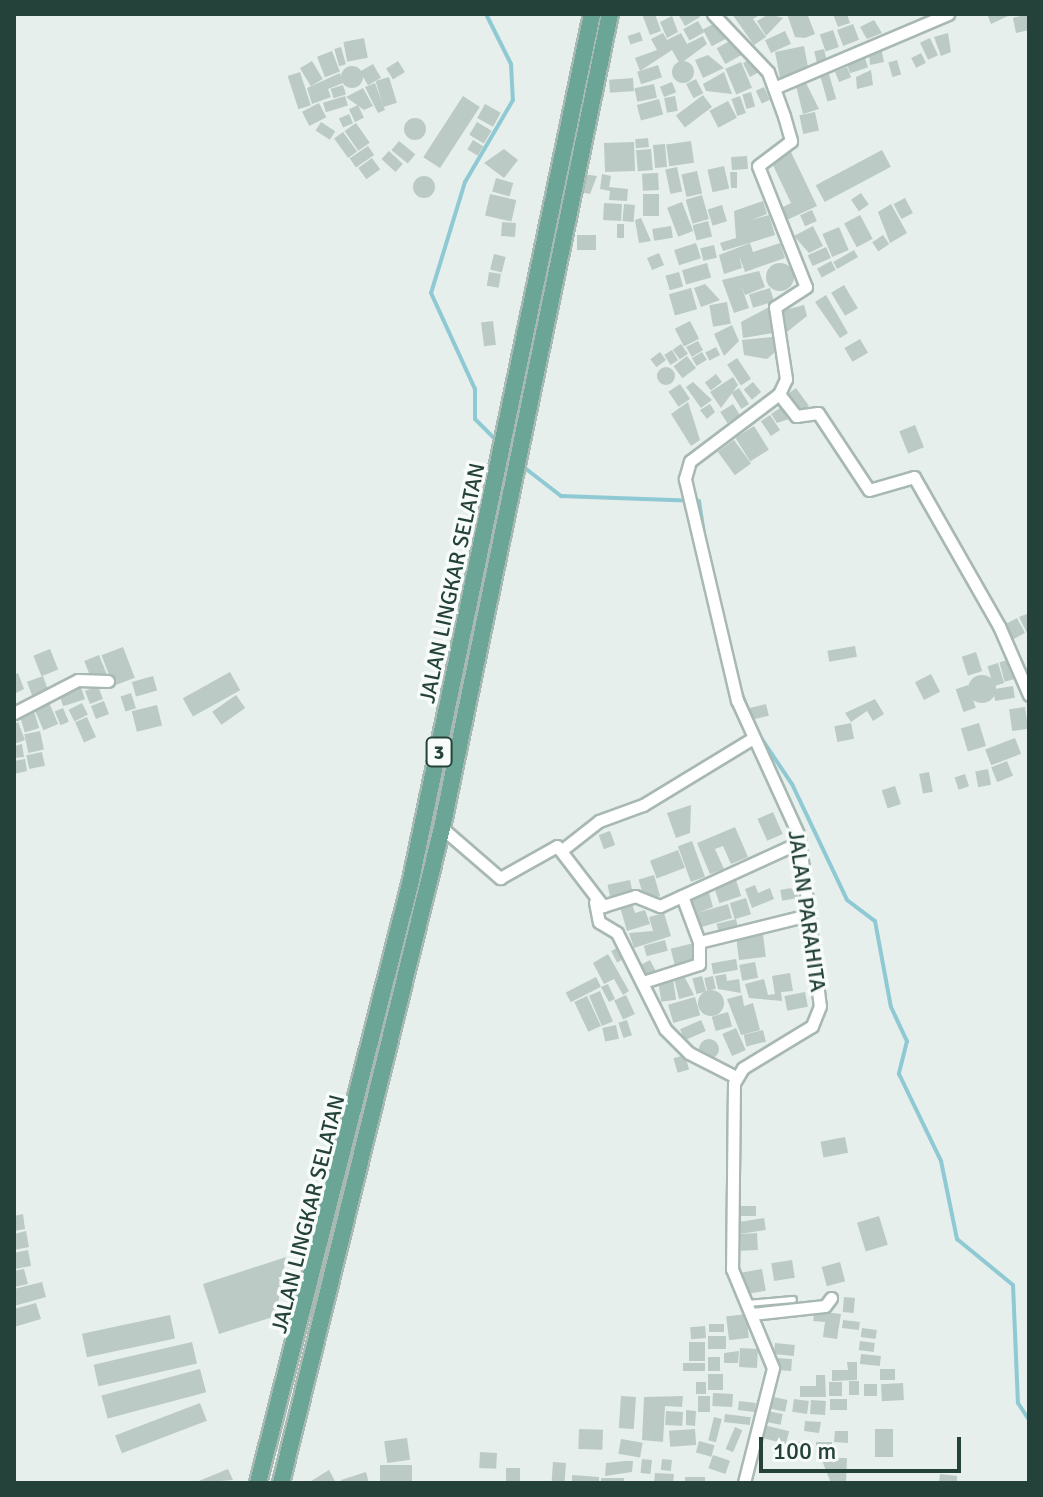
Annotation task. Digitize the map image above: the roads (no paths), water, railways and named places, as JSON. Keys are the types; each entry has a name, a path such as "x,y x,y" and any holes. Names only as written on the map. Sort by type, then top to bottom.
{"main road":[{"name":"JALAN LINGKAR SELATAN","path":"258,1483 304,1324 423,823 592,14"},
{"name":"JALAN LINGKAR SELATAN","path":"281,1483 442,828 608,22"},
{"path":"423,823 442,828"}],"street":[{"path":"608,22 616,14"},
{"path":"713,14 755,53 774,88 791,141 758,166 806,287 775,307 786,379 779,394 796,416 818,413 869,490 914,477 999,626 1029,695"},
{"path":"774,88 948,14"},
{"name":"JALAN PARAHITA","path":"736,1077 816,1021 800,842 753,738 725,657 690,496 690,461 779,394"},
{"path":"14,713 78,680 108,681"},
{"path":"562,850 599,821 643,805 753,738"},
{"path":"442,828 500,878 555,847 562,850 595,902 599,922 614,927 676,1043 736,1077 731,1261 773,1368 744,1483"},
{"path":"595,902 638,896 656,907 748,859 800,842"},
{"path":"643,982 699,964 699,942 682,896"},
{"path":"699,942 808,915"},
{"path":"749,1309 825,1306 831,1298"}],"lane":[{"path":"749,1309 793,1299"}],"waterway":[{"path":"486,14 511,64 513,100 465,182 431,293 475,389 475,419 498,442"},
{"path":"521,465 561,496 699,501 706,547"},
{"path":"738,684 749,713"},
{"path":"757,732 792,784 847,900 875,921 891,1007 907,1041 899,1074 941,1161 957,1239 1013,1285 1018,1403 1029,1420"}]}
